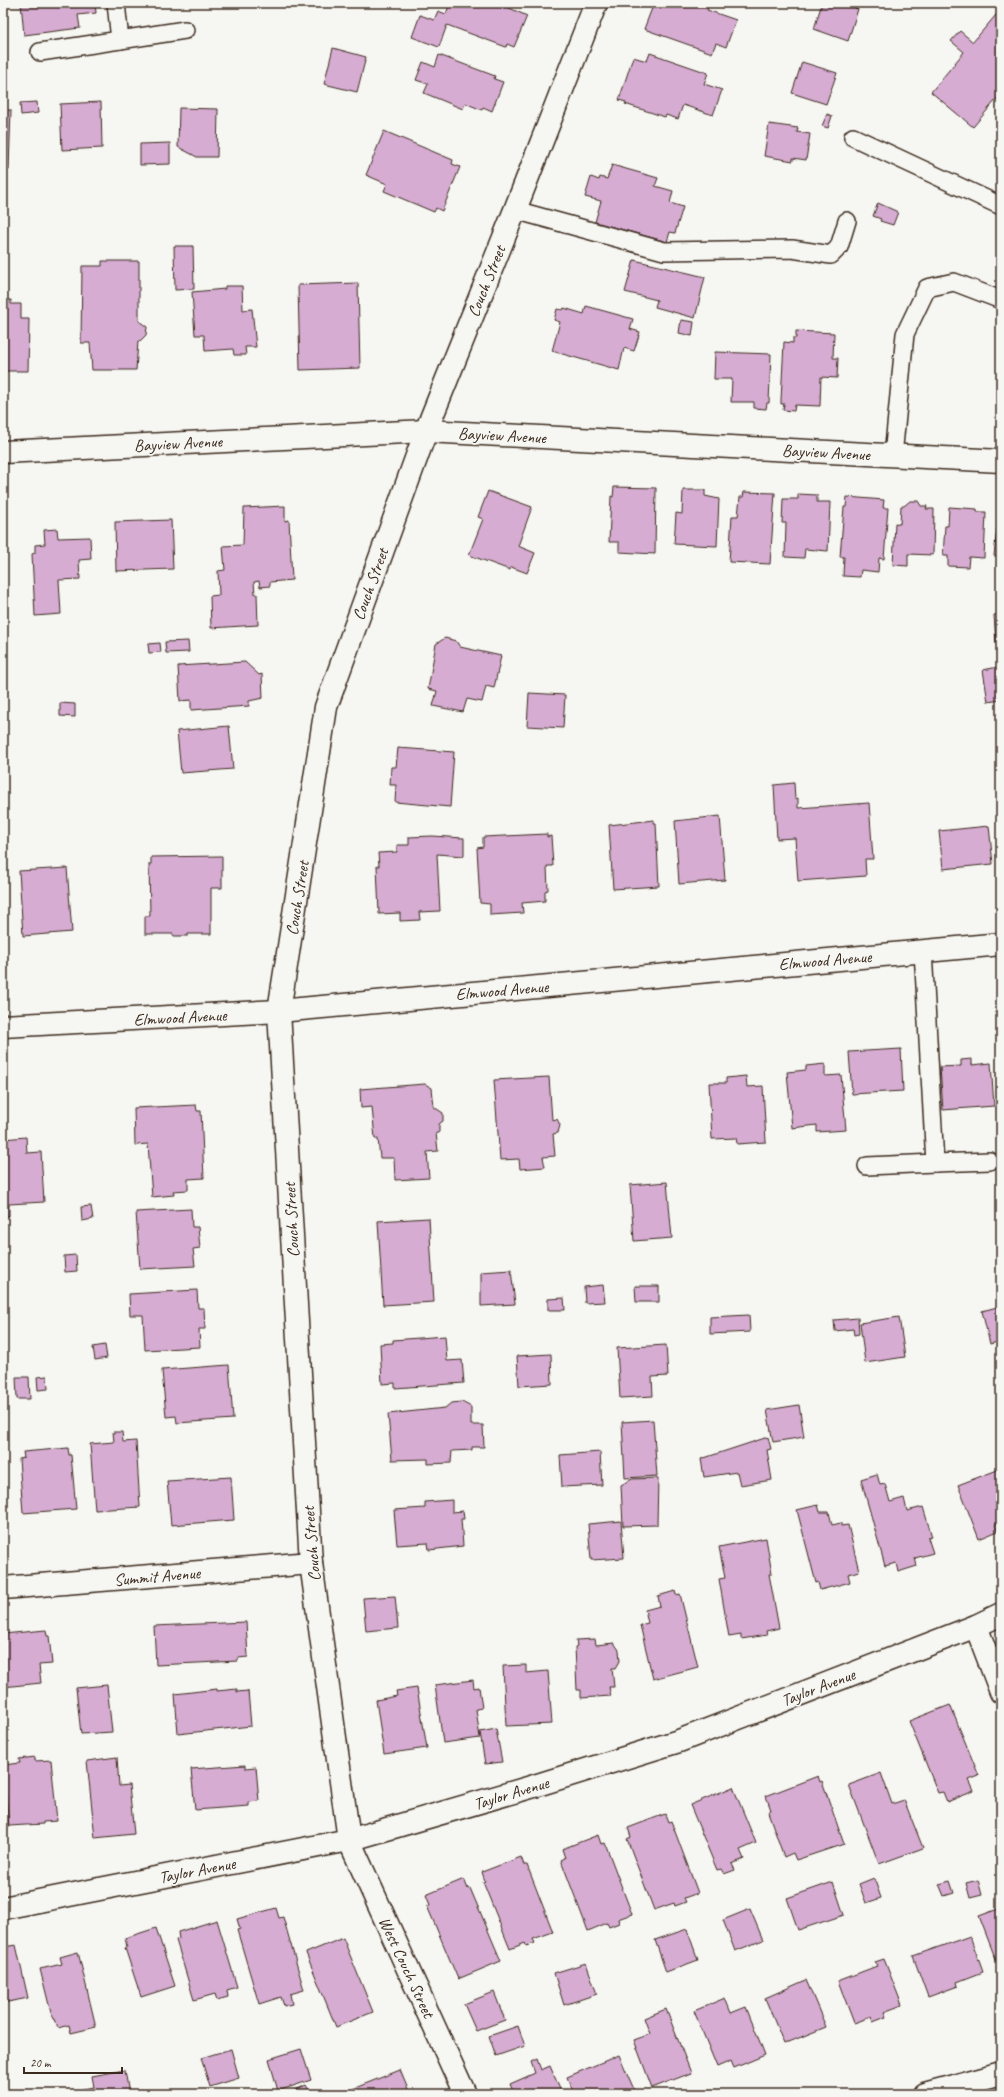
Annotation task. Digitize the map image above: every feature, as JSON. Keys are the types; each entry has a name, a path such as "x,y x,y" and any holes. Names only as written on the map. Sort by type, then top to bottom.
{"street":[{"name":"Couch Street","path":"349,1840 311,1563 279,1011 326,707 426,431 596,3"},
{"name":"Bayview Avenue","path":"3,452 426,431 1001,461"},
{"name":"Elmwood Avenue","path":"3,1026 279,1011 1001,944"},
{"name":"Summit Avenue","path":"3,1588 311,1563"},
{"name":"Taylor Avenue","path":"3,1908 349,1840 532,1788 679,1741 976,1626 1001,1614"},
{"path":"976,1626 1001,1692"},
{"name":"West Couch Street","path":"349,1840 465,2094"},
{"path":"924,2094 1001,2073"}],"lane":[{"path":"116,3 120,40"},
{"path":"40,52 185,30"},
{"path":"854,137 1001,206"},
{"path":"515,210 664,251 792,249 831,256 839,247 847,221"},
{"path":"892,456 905,334 927,288 954,282 1001,300"},
{"path":"923,951 935,1163"},
{"path":"867,1166 990,1161"}],"building":[{"path":"21,3 95,3 96,13 78,15 80,28 24,35"},
{"path":"450,3 506,3 505,6 527,16 514,47 507,44 506,47 447,25 439,47 412,37 420,15 434,20 438,11 446,14"},
{"path":"654,3 704,3 709,5 707,10 736,20 726,47 716,43 712,53 644,29"},
{"path":"822,3 842,3 858,9 848,41 814,29"},
{"path":"1001,9 1001,94 973,127 931,92 964,52 951,41 960,31 973,42"},
{"path":"333,48 366,57 357,92 324,84"},
{"path":"650,53 708,73 704,84 722,90 713,115 683,105 678,119 666,115 665,117 625,104 626,102 619,100 633,57 647,61"},
{"path":"439,55 495,76 494,79 503,82 492,111 483,107 482,110 465,103 463,109 424,93 428,84 416,80 423,62 435,67"},
{"path":"802,62 837,73 826,104 792,93"},
{"path":"37,102 38,113 21,115 20,103"},
{"path":"101,102 102,148 62,150 60,104"},
{"path":"179,108 218,109 217,157 197,157 178,147"},
{"path":"3,110 11,110 9,170 3,170"},
{"path":"827,114 832,116 828,128 822,126"},
{"path":"769,124 798,128 797,132 810,134 806,160 793,158 793,161 764,156"},
{"path":"384,131 453,160 452,164 460,167 442,211 436,208 434,212 384,191 387,184 366,175"},
{"path":"170,143 170,164 140,165 140,144"},
{"path":"612,165 658,178 655,186 673,191 670,203 683,207 675,233 670,232 667,242 595,222 601,201 585,197 591,177 599,180 600,177 607,179"},
{"path":"878,203 898,212 893,225 880,221 881,219 873,216"},
{"path":"174,246 193,246 194,289 175,290"},
{"path":"634,260 705,277 695,318 655,307 657,300 625,292"},
{"path":"102,261 139,261 139,321 147,327 146,335 138,341 136,370 92,370 90,343 81,343 82,266 102,266"},
{"path":"358,283 360,368 300,370 298,285"},
{"path":"225,286 242,286 243,310 252,309 256,347 245,347 246,355 234,355 233,349 205,351 204,335 195,335 192,292 225,289"},
{"path":"3,300 11,300 11,304 21,304 21,319 29,319 28,371 3,371"},
{"path":"586,306 633,319 630,329 640,332 634,351 624,348 619,370 552,351 560,322 554,320 557,309 563,310 564,308 584,314"},
{"path":"681,320 694,322 692,336 679,333"},
{"path":"796,331 834,333 833,358 838,358 837,378 821,377 820,406 795,405 794,411 783,410 784,404 781,404 781,400 784,342 793,343 793,338 796,338"},
{"path":"715,352 771,354 769,403 767,403 766,409 754,408 754,402 731,402 732,379 714,379"},
{"path":"614,487 656,488 655,554 619,552 619,542 609,542 611,496 613,497"},
{"path":"683,490 705,490 705,496 719,499 717,546 674,544 676,513 682,514"},
{"path":"488,491 532,507 518,546 535,553 527,573 511,567 510,570 469,555 483,519 478,517"},
{"path":"744,492 775,493 770,564 729,562 732,516 738,516 740,497 743,497"},
{"path":"798,494 817,495 817,502 830,502 828,551 805,549 804,558 785,557 786,523 782,523 783,499 798,499"},
{"path":"847,497 884,500 883,508 888,508 884,559 879,558 878,572 861,570 860,577 843,576 844,557 840,557 844,507 846,507"},
{"path":"910,501 918,501 921,506 927,506 926,509 934,509 933,555 908,554 908,566 893,565 895,523 900,524 901,506 904,506"},
{"path":"285,506 285,521 289,520 292,580 270,582 270,586 260,587 259,581 254,582 255,594 257,594 258,625 211,628 210,596 219,595 218,571 225,570 223,546 243,545 244,508"},
{"path":"949,507 977,509 977,512 986,512 984,558 969,557 968,567 948,566 948,556 943,556 945,526 948,526"},
{"path":"171,520 173,569 116,571 115,522"},
{"path":"997,528 1001,528 1001,566 997,566 998,556 994,556"},
{"path":"57,529 58,538 90,537 91,559 79,560 80,579 59,580 61,614 35,616 32,554 35,553 35,545 45,544 44,530"},
{"path":"1001,614 1001,643 996,643 994,615"},
{"path":"445,638 456,641 460,647 501,656 494,688 486,686 482,702 467,699 463,712 433,706 437,691 428,689 436,644"},
{"path":"188,641 189,652 166,653 165,642"},
{"path":"160,643 161,652 149,653 148,644"},
{"path":"245,662 259,675 262,674 263,698 249,701 249,706 191,710 191,700 180,701 178,666"},
{"path":"1001,663 1001,700 988,702 983,670 998,667 997,664"},
{"path":"529,693 565,695 563,728 527,726"},
{"path":"60,703 75,704 75,717 60,716"},
{"path":"229,726 233,769 181,773 177,731"},
{"path":"398,748 454,752 450,807 395,802 396,785 390,785 391,767 396,767"},
{"path":"794,783 795,799 798,798 798,808 869,803 873,859 865,859 866,876 798,881 795,838 777,839 774,785"},
{"path":"720,816 725,880 679,884 675,821"},
{"path":"654,820 654,823 656,823 659,886 613,889 609,825"},
{"path":"989,826 993,864 943,869 939,831"},
{"path":"547,834 547,837 551,836 553,866 547,866 548,890 545,891 545,901 522,903 523,913 490,915 490,904 480,903 477,848 483,847 483,837"},
{"path":"432,836 464,838 464,856 437,854 440,911 419,912 420,920 400,921 400,913 379,914 377,866 379,866 378,853 397,852 397,845 409,845 409,837"},
{"path":"222,856 222,888 211,888 211,934 188,934 188,936 173,936 173,934 145,934 145,916 150,916 149,864 151,864 151,857"},
{"path":"67,868 72,932 23,936 19,871"},
{"path":"901,1049 903,1091 852,1094 849,1052"},
{"path":"972,1059 972,1065 991,1063 994,1106 943,1110 940,1067 961,1066 961,1060"},
{"path":"825,1064 825,1076 841,1075 846,1130 817,1132 817,1125 792,1128 787,1072 806,1070 806,1066"},
{"path":"746,1076 747,1087 763,1086 766,1142 737,1144 736,1138 712,1139 709,1083 726,1083 726,1078"},
{"path":"549,1077 552,1120 557,1119 560,1125 558,1133 553,1134 555,1156 543,1157 545,1167 520,1169 519,1159 500,1160 494,1080"},
{"path":"425,1084 432,1088 434,1107 443,1113 443,1121 439,1124 439,1133 436,1133 438,1151 427,1152 429,1178 395,1180 394,1158 380,1158 378,1139 375,1139 372,1107 361,1108 360,1089"},
{"path":"196,1105 197,1111 201,1111 204,1178 188,1179 188,1190 173,1191 174,1195 152,1197 148,1144 135,1145 134,1108"},
{"path":"26,1137 27,1153 41,1152 44,1202 9,1204 9,1216 3,1216 3,1139"},
{"path":"667,1182 672,1238 634,1241 630,1185"},
{"path":"91,1206 93,1219 82,1221 81,1207"},
{"path":"191,1209 192,1227 198,1227 200,1248 193,1249 195,1266 140,1269 136,1212"},
{"path":"429,1218 434,1302 383,1305 378,1221"},
{"path":"76,1255 77,1271 65,1272 64,1256"},
{"path":"511,1270 515,1304 481,1306 481,1272"},
{"path":"603,1285 605,1302 585,1303 584,1287"},
{"path":"635,1286 659,1286 659,1302 636,1302"},
{"path":"197,1290 198,1308 204,1308 205,1329 199,1329 200,1347 145,1350 143,1315 130,1315 129,1294"},
{"path":"564,1298 565,1310 548,1310 548,1299"},
{"path":"1001,1306 1001,1341 990,1344 982,1311"},
{"path":"749,1315 750,1332 710,1334 710,1317"},
{"path":"899,1317 905,1357 865,1363 860,1323"},
{"path":"858,1318 859,1334 854,1335 853,1329 835,1331 834,1320"},
{"path":"445,1336 447,1361 462,1360 464,1383 395,1388 395,1383 382,1384 380,1344 393,1343 393,1340"},
{"path":"105,1345 107,1358 95,1360 93,1347"},
{"path":"666,1345 668,1376 652,1377 653,1396 620,1398 617,1348"},
{"path":"551,1354 552,1384 519,1386 517,1356"},
{"path":"229,1365 233,1419 177,1423 176,1416 166,1417 162,1370"},
{"path":"3,1373 7,1405 3,1406"},
{"path":"47,1376 48,1389 38,1390 37,1377"},
{"path":"16,1377 29,1377 30,1399 17,1399"},
{"path":"462,1402 471,1407 471,1425 483,1425 484,1447 472,1447 472,1450 452,1451 451,1463 428,1464 428,1459 392,1460 388,1414 445,1408 451,1403"},
{"path":"799,1405 804,1437 773,1442 767,1410"},
{"path":"653,1420 657,1476 625,1478 622,1422"},
{"path":"113,1432 122,1432 123,1442 136,1441 140,1507 95,1510 90,1444 114,1442"},
{"path":"768,1437 771,1449 767,1450 772,1480 740,1485 737,1472 704,1477 701,1459"},
{"path":"68,1448 69,1455 71,1455 76,1509 23,1513 19,1459 24,1458 23,1452"},
{"path":"600,1452 602,1485 562,1487 560,1455"},
{"path":"1000,1469 1001,1522 995,1525 998,1531 979,1539 958,1485"},
{"path":"877,1474 880,1485 885,1484 890,1502 904,1498 907,1511 923,1507 932,1537 928,1538 933,1553 915,1558 917,1566 898,1572 896,1563 885,1566 861,1479"},
{"path":"231,1477 234,1520 171,1525 167,1481"},
{"path":"658,1478 657,1525 623,1526 621,1485 632,1479"},
{"path":"452,1500 452,1512 463,1511 464,1519 461,1519 463,1546 429,1550 428,1543 397,1545 394,1510 425,1508 425,1502"},
{"path":"818,1505 820,1512 829,1512 832,1525 841,1523 841,1526 848,1525 859,1571 848,1574 850,1582 820,1590 818,1582 816,1583 797,1510"},
{"path":"621,1521 624,1558 591,1560 588,1524"},
{"path":"766,1538 772,1574 769,1574 779,1628 766,1631 767,1635 741,1639 741,1635 729,1637 719,1579 725,1578 719,1547"},
{"path":"675,1591 676,1595 680,1594 698,1667 653,1679 640,1625 648,1623 645,1610 660,1606 658,1596"},
{"path":"395,1596 398,1628 366,1631 363,1598"},
{"path":"246,1622 248,1657 238,1658 238,1661 156,1665 154,1626"},
{"path":"46,1630 47,1636 49,1636 52,1664 39,1665 41,1683 3,1687 3,1634"},
{"path":"595,1639 596,1645 614,1643 619,1650 620,1661 616,1668 612,1668 614,1687 609,1687 611,1696 581,1698 581,1690 577,1690 576,1640"},
{"path":"526,1665 526,1673 548,1671 552,1724 506,1726 503,1666"},
{"path":"473,1680 474,1688 479,1687 482,1708 476,1709 480,1738 443,1743 435,1685"},
{"path":"107,1685 112,1732 81,1734 76,1688"},
{"path":"417,1688 427,1748 384,1754 376,1700 397,1696 396,1691"},
{"path":"217,1689 217,1691 237,1689 237,1692 248,1691 251,1726 178,1734 175,1694"},
{"path":"950,1705 979,1776 969,1780 974,1791 947,1802 943,1792 938,1793 909,1721"},
{"path":"496,1729 502,1762 485,1764 480,1732"},
{"path":"35,1757 35,1761 51,1760 57,1821 43,1822 43,1824 9,1826 3,1765 20,1763 19,1759"},
{"path":"117,1757 119,1786 129,1785 134,1834 95,1838 87,1761"},
{"path":"245,1765 245,1768 256,1767 259,1801 249,1802 249,1806 195,1810 191,1769"},
{"path":"881,1773 892,1804 904,1800 923,1848 879,1864 849,1785"},
{"path":"818,1776 820,1782 822,1781 844,1844 796,1860 793,1853 784,1857 768,1812 771,1810 766,1796"},
{"path":"733,1787 756,1843 740,1850 744,1859 732,1864 735,1870 724,1874 721,1869 717,1870 690,1805"},
{"path":"665,1814 668,1822 671,1821 698,1893 684,1898 686,1902 675,1906 674,1903 654,1910 627,1839 631,1837 628,1828"},
{"path":"598,1835 601,1844 605,1843 632,1914 618,1919 619,1923 609,1927 607,1923 588,1931 561,1860 565,1858 562,1849"},
{"path":"521,1857 524,1865 527,1865 553,1932 533,1939 535,1943 526,1946 525,1943 510,1949 483,1882 485,1881 482,1872"},
{"path":"874,1878 881,1898 866,1903 859,1884"},
{"path":"464,1879 468,1889 470,1888 501,1961 458,1979 427,1906 430,1905 426,1895"},
{"path":"978,1880 982,1895 970,1898 966,1883"},
{"path":"950,1881 954,1893 944,1896 939,1884"},
{"path":"833,1882 844,1915 798,1930 787,1898"},
{"path":"276,1908 279,1918 283,1917 304,1990 290,1994 292,2004 284,2006 281,1997 259,2004 237,1930 240,1929 237,1919"},
{"path":"1001,1908 1001,1973 979,1916"},
{"path":"750,1909 763,1940 735,1951 723,1920"},
{"path":"217,1920 237,1987 227,1990 228,1997 217,2000 215,1994 194,2000 176,1940 179,1939 178,1932"},
{"path":"156,1928 175,1986 141,1997 125,1948 127,1947 125,1938"},
{"path":"687,1929 698,1960 666,1972 655,1940"},
{"path":"970,1936 983,1972 957,1982 958,1986 928,1997 913,1956"},
{"path":"343,1938 373,2012 336,2027 306,1953"},
{"path":"16,1945 28,1998 3,2003 3,1947"},
{"path":"78,1952 96,2027 71,2033 69,2025 58,2028 51,2013 40,1969 62,1964 60,1957"},
{"path":"884,1959 902,2005 884,2012 886,2017 873,2022 871,2017 854,2023 838,1981 877,1966 875,1962"},
{"path":"586,1963 597,1994 564,2005 554,1973"},
{"path":"806,1980 826,2027 784,2044 765,1998"},
{"path":"494,1992 505,2020 476,2031 464,2004"},
{"path":"725,1998 731,2013 746,2007 765,2055 734,2068 731,2061 717,2067 694,2011"},
{"path":"666,2009 691,2073 652,2088 634,2040 650,2034 644,2018"},
{"path":"518,2026 525,2046 496,2056 489,2036"},
{"path":"231,2049 239,2078 210,2087 201,2058"},
{"path":"301,2049 311,2080 278,2091 269,2059"},
{"path":"619,2055 636,2094 574,2094 567,2077"},
{"path":"537,2059 541,2070 550,2066 562,2094 514,2094 510,2084 535,2073 531,2062"},
{"path":"125,2070 129,2094 55,2094 94,2087 92,2076"},
{"path":"400,2070 410,2094 340,2094"},
{"path":"306,2085 311,2094 287,2094"}]}
